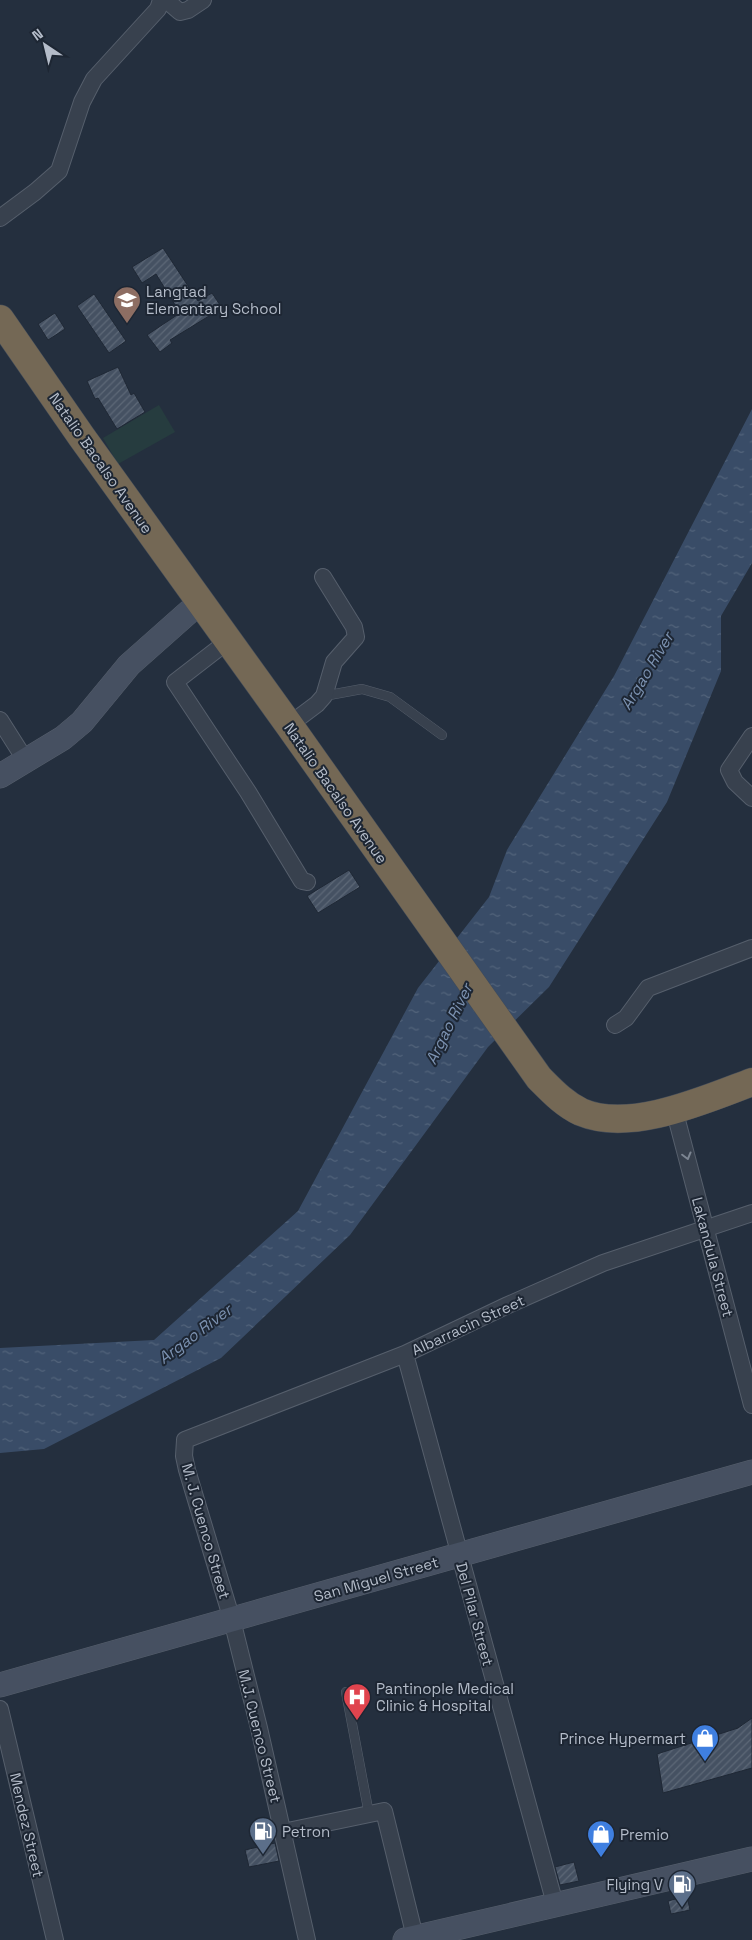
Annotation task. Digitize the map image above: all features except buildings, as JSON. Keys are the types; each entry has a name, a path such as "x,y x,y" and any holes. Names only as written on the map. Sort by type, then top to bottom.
{"highway":[{"name":"Natalio Bacalso Avenue","path":"0,319 394,876 539,1078 559,1099 581,1112 602,1118 628,1119 674,1109 752,1082"}],"main road":[{"path":"0,776 63,738 82,722 129,665 200,602"},
{"name":"San Miguel Street","path":"0,1684 752,1472"},
{"path":"410,1939 752,1859"}],"street":[{"path":"0,218 59,171 82,102 94,80 158,9 161,0"},
{"path":"166,0 180,12 188,10 203,0"},
{"path":"289,725 324,696 334,662 356,637 354,627 323,577"},
{"path":"228,641 175,682 248,792 302,881 307,882"},
{"path":"0,720 26,761"},
{"path":"752,736 729,770 735,782 752,798"},
{"path":"615,1024 626,1018 648,988 752,948"},
{"name":"Lakandula Street","path":"674,1109 752,1405"},
{"name":"Albarracin Street","path":"184,1440 406,1354 508,1305 603,1263 752,1213"},
{"name":"Del Pilar Street","path":"406,1354 459,1556 555,1904"},
{"name":"M. J. Cuenco Street","path":"184,1440 184,1456 187,1470 232,1620"},
{"name":"M.J. Cuenco Street","path":"232,1620 307,1940"},
{"name":"Mendez Street","path":"0,1709 55,1940"},
{"path":"283,1832 384,1811 410,1939"}],"lane":[{"path":"324,696 362,689 390,697 442,735"},
{"path":"346,1692 369,1814"}],"green space":[{"path":"159,405 175,432 118,464 103,438"}],"water":[{"name":"Argao River","path":"752,409 752,563 721,616 721,671 667,802 549,987 488,1047 350,1235 221,1358 44,1449 0,1453 0,1348 154,1340 298,1211 418,988 489,897 507,850 614,676"}],"place":[{"name":"Langtad Elementary School","path":"127,324"},
{"name":"Pantinople Medical Clinic & Hospital","path":"357,1721"},
{"name":"Prince Hypermart","path":"705,1762"},
{"name":"Petron","path":"263,1855"},
{"name":"Premio","path":"601,1858"},
{"name":"Flying V","path":"682,1908"}]}
